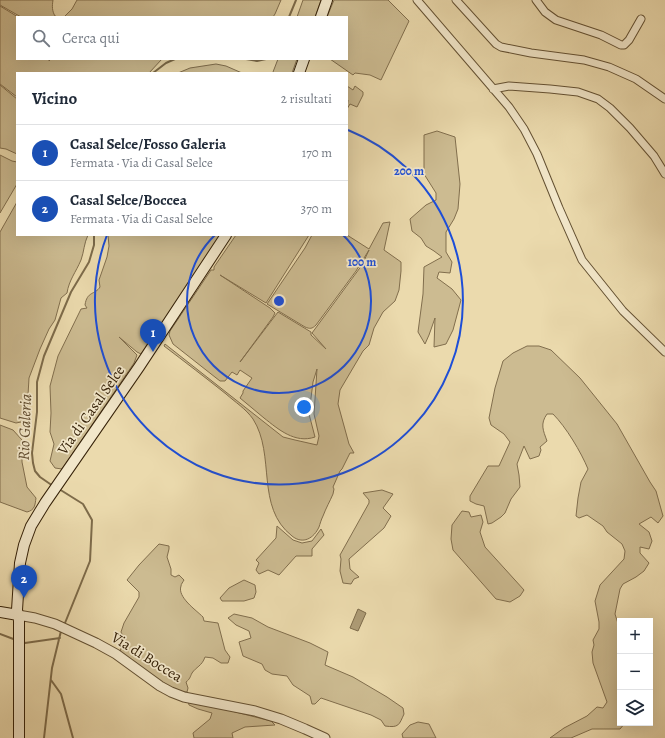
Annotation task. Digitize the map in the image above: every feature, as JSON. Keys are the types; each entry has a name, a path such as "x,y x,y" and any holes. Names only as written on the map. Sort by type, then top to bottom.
{"main road":[{"path":"320,16 327,0"},
{"path":"298,72 304,60"},
{"name":"Via di Casal Selce","path":"19,738 19,636 17,610 21,556 28,532 45,503 139,367 225,236"},
{"name":"Via di Boccea","path":"0,612 18,615"}],"street":[{"path":"417,0 517,119 533,145 582,260 623,312 665,352"},
{"path":"456,0 495,43 501,47 531,53 584,60 609,67 640,82 665,99"},
{"path":"536,0 545,12 556,20 601,35 621,45 624,45 629,40 642,19"},
{"path":"493,89 509,86 550,89 578,92 598,99 610,108 630,128 650,151 665,174"},
{"name":"Via di Boccea","path":"18,615 56,624 96,643 116,654 160,686 171,692 256,711 325,738"}],"shaded area":[{"path":"0,0 53,0 52,6 55,16 19,16 0,5"},
{"path":"77,0 281,0 274,16 65,16 72,9"},
{"path":"303,0 321,0 315,16 297,16"},
{"path":"334,0 388,0 409,21 381,80 370,75 355,73 353,75 331,60 348,60 348,16 327,16"},
{"path":"0,6 16,16 16,60 161,60 150,72 16,72 16,96 0,84"},
{"path":"278,60 297,60 292,72 273,72"},
{"path":"216,64 226,66 240,72 180,72 190,68"},
{"path":"0,85 16,98 16,154 0,148"},
{"path":"355,86 363,92 363,95 357,107 350,104 348,107 348,87 353,90"},
{"path":"437,131 455,137 460,184 458,209 446,232 446,252 452,262 450,273 439,272 437,278 452,289 461,300 453,330 446,344 434,347 435,318 425,344 418,332 423,294 424,267 442,257 426,246 421,238 412,231 410,219 426,205 436,200 436,193 424,174 424,135"},
{"path":"0,155 16,162 16,186 0,213"},
{"path":"16,204 16,236 88,236 81,260 71,280 67,293 61,298 55,320 40,349 29,378 27,412 25,418 21,422 16,423 0,418 0,232"},
{"path":"390,222 384,250 401,262 399,290 395,301 383,312 374,328 369,345 363,351 340,390 338,404 349,444 354,453 350,453 340,471 333,487 333,494 317,531 308,539 296,539 281,524 274,511 269,496 264,448 260,433 253,419 244,409 226,394 164,346 165,344 283,437 317,445 319,436 314,414 317,369 313,382 309,414 315,437 301,439 287,434 275,427 240,398 252,378 240,370 237,375 232,372 225,381 220,381 173,344 169,335 170,331 211,270 214,270 214,267 235,236 308,236 266,303 220,275 270,308 275,313 240,362 278,312 311,332 311,335 326,349 312,333 362,265 369,250 356,271 313,327 305,327 267,304 311,236 348,236 369,249 383,223"},
{"path":"108,236 220,236 204,261 201,263 203,265 141,354 119,337 137,355 134,363 62,469 55,468 50,461 54,444 50,432 50,386 58,356 81,309 87,308 85,305 87,297 100,287 99,280 109,246"},
{"path":"527,346 539,346 551,350 580,378 617,424 656,491 663,516 658,523 651,517 639,524 649,532 652,541 649,549 640,547 640,553 649,563 644,571 623,584 620,589 615,614 617,620 617,726 622,726 620,729 592,729 571,738 550,738 564,728 587,716 597,707 603,708 607,702 593,663 593,640 599,629 595,601 600,585 624,559 625,551 622,544 607,532 603,526 587,515 579,518 576,516 581,482 588,469 573,440 553,414 547,414 543,421 543,430 547,441 540,447 541,450 539,456 530,459 524,446 517,464 520,487 511,499 505,513 492,523 488,524 484,506 470,501 470,496 488,466 499,466 510,442 504,434 491,425 489,418 495,388 503,361 513,353"},
{"path":"0,425 13,430 22,440 22,462 27,487 36,498 33,509 27,512 0,502"},
{"path":"382,490 393,494 383,508 391,516 384,528 349,559 350,569 359,577 354,579 351,584 343,583 340,571 340,555 369,503 369,500 363,493"},
{"path":"462,511 469,512 471,517 481,515 483,522 480,532 485,547 524,590 520,596 510,602 496,599 453,550 451,539 452,525"},
{"path":"277,526 293,540 302,543 312,541 321,529 324,535 312,549 312,556 296,556 279,575 268,570 259,574 256,570 259,563 256,560 276,538"},
{"path":"159,544 169,546 167,557 171,569 171,575 175,577 179,575 184,580 181,584 181,590 184,599 203,617 204,621 218,623 225,650 230,657 228,663 221,663 213,658 205,657 186,682 188,688 187,692 181,692 171,688 147,673 138,664 120,652 123,640 121,632 124,623 139,597 139,592 127,580"},
{"path":"244,580 255,585 256,592 254,598 244,601 222,601 220,598 229,588"},
{"path":"358,609 366,613 358,631 350,628"},
{"path":"234,614 252,618 268,627 310,643 328,652 325,665 353,677 403,708 404,714 398,725 393,727 385,726 381,720 371,715 321,698 315,704 312,704 310,696 293,685 287,676 272,674 265,670 262,664 243,656 239,642 251,638 249,631 236,625 228,618"},
{"path":"188,701 271,721 275,725 245,727 232,733 233,738 194,738 193,733 210,719 212,713 189,705"},
{"path":"418,722 429,724 436,738 403,738 402,734 410,725"}],"waterway":[{"name":"Rio Galeria","path":"289,16 296,0"},
{"name":"Rio Galeria","path":"154,72 173,60"},
{"name":"Rio Galeria","path":"252,60 262,60"},
{"name":"Rio Galeria","path":"53,486 40,477 35,471 33,463 32,453 37,412 37,382 44,356 71,292 89,262 94,245 94,236"},
{"name":"Rio Galeria","path":"59,489 83,504 92,520 90,561 65,623"},
{"name":"Rio Galeria","path":"44,738 52,668 61,631"},
{"path":"0,634 16,640"},
{"path":"24,642 60,638"},
{"path":"51,680 61,694 73,738"}],"place":[{"name":"Casal Selce/Fosso Galeria","path":"153,352"},
{"name":"Casal Selce/Boccea","path":"24,598"}]}
